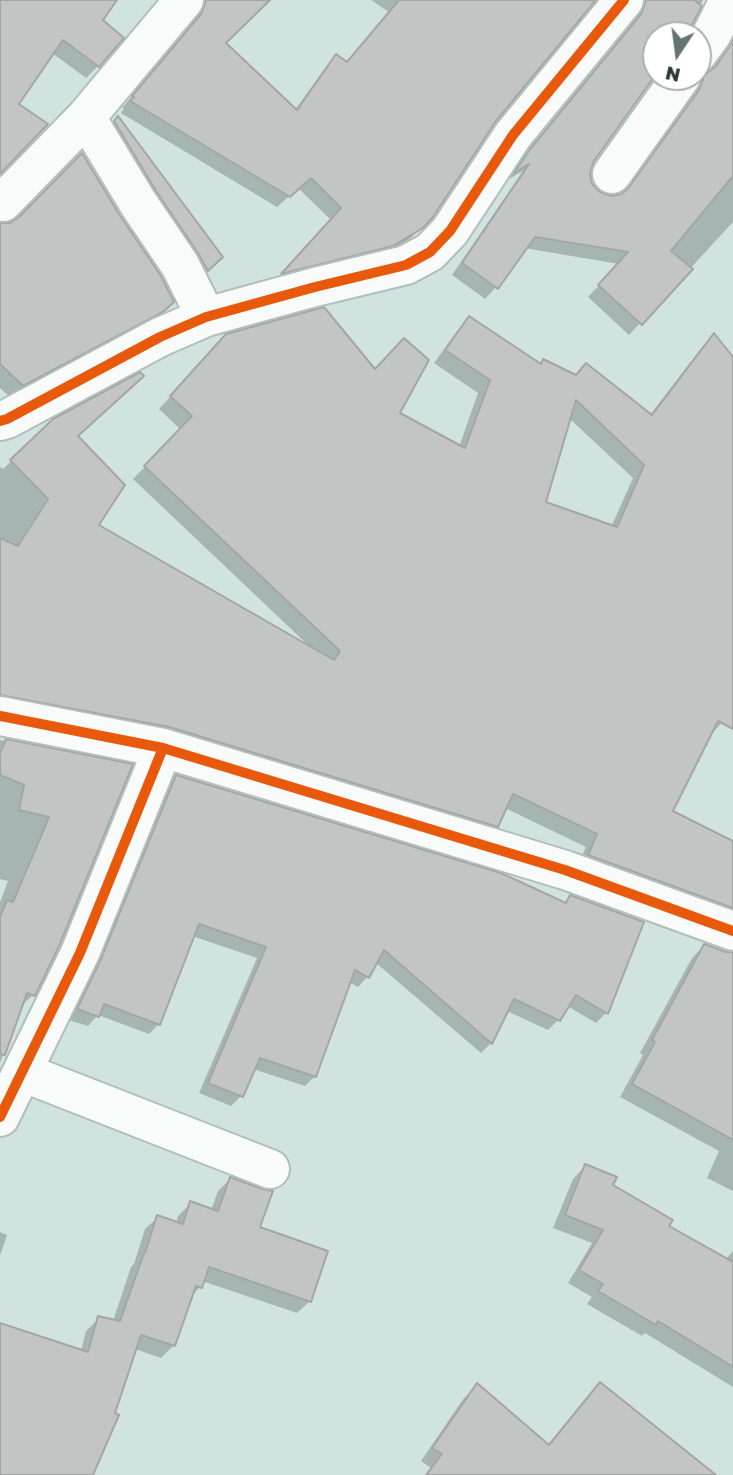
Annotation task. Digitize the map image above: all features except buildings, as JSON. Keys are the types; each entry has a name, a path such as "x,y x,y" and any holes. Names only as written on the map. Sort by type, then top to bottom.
{"street":[{"path":"3,202 86,117 184,0"},
{"path":"0,421 160,337 206,317 406,265 430,252 450,231 513,135 624,0"},
{"path":"712,34 727,4 733,3"},
{"path":"612,174 671,91"},
{"path":"86,117 138,203 180,265 206,317"},
{"path":"0,716 163,748 565,870 733,931"},
{"path":"0,1117 80,953 163,748"},
{"path":"22,1072 270,1169"}],"cycle path":[{"path":"0,421 160,337 206,317 406,265 430,252 450,231 513,135 624,0"},
{"path":"0,716 163,748 565,870 733,931"},
{"path":"0,1117 80,953 163,748"}]}
